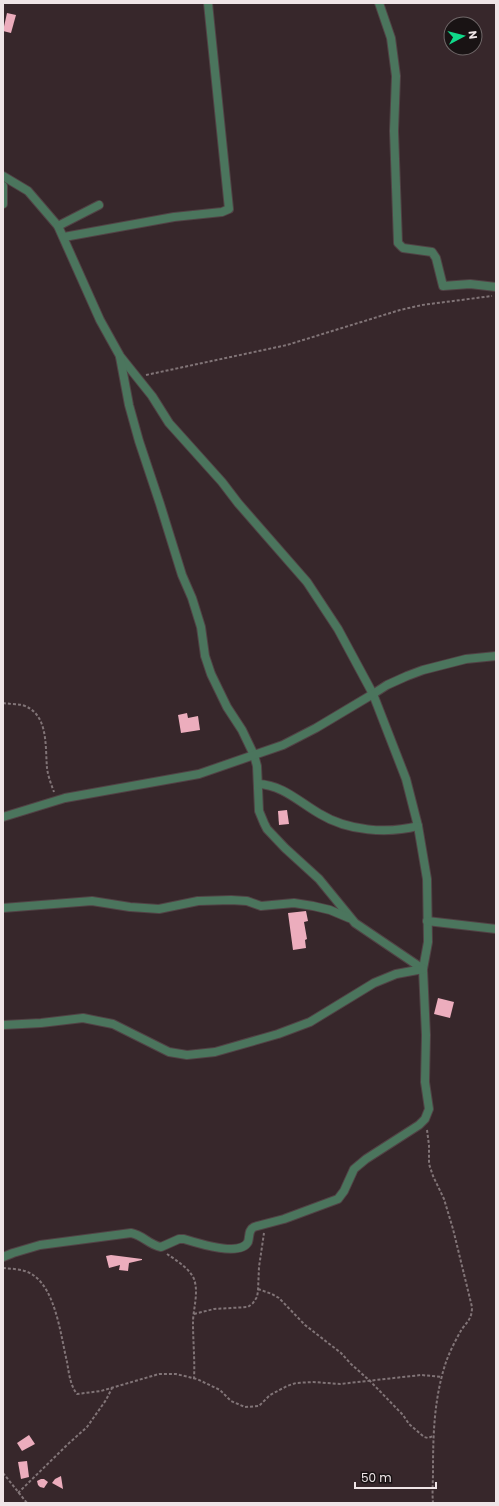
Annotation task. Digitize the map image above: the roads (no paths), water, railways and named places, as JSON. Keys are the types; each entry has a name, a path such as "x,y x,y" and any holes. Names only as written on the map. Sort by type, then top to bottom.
{"street":[{"path":"64,237 174,217 222,212 229,209 208,3"},
{"path":"379,3 390,38 396,76 394,131 398,243 402,248 432,252 436,258 443,286 470,284 496,287"},
{"path":"3,176 28,191 58,226 100,320 120,356 152,396 169,423 308,582 338,630 373,694 406,779 418,826 427,879 428,942 423,969 426,1035 425,1082 429,1109 425,1119 420,1125 366,1159 354,1170 344,1191 338,1199 310,1210 251,1228 248,1242 244,1247 228,1249 218,1248 184,1239 179,1239 161,1247 138,1234 131,1233 40,1245 3,1257"},
{"path":"3,186 3,204"},
{"path":"58,226 99,205"},
{"path":"120,356 129,405 137,434 182,575 192,598 201,627 205,656 211,674 254,755 258,784 259,811 267,829 285,848 319,879 361,928 423,969"},
{"path":"3,817 58,800 199,774 283,745 316,728 387,685 423,670 466,659 496,656"},
{"path":"258,784 275,787 292,795 321,815 333,821 351,826 387,831 403,830 418,826"},
{"path":"3,908 92,902 159,909 198,901 238,900 247,901 261,906 294,904 313,906 330,910 351,918"},
{"path":"427,921 496,929"},
{"path":"3,1025 41,1023 83,1018 114,1024 169,1052 187,1055 216,1052 265,1038 310,1022 374,983 396,974 423,969"}]}
